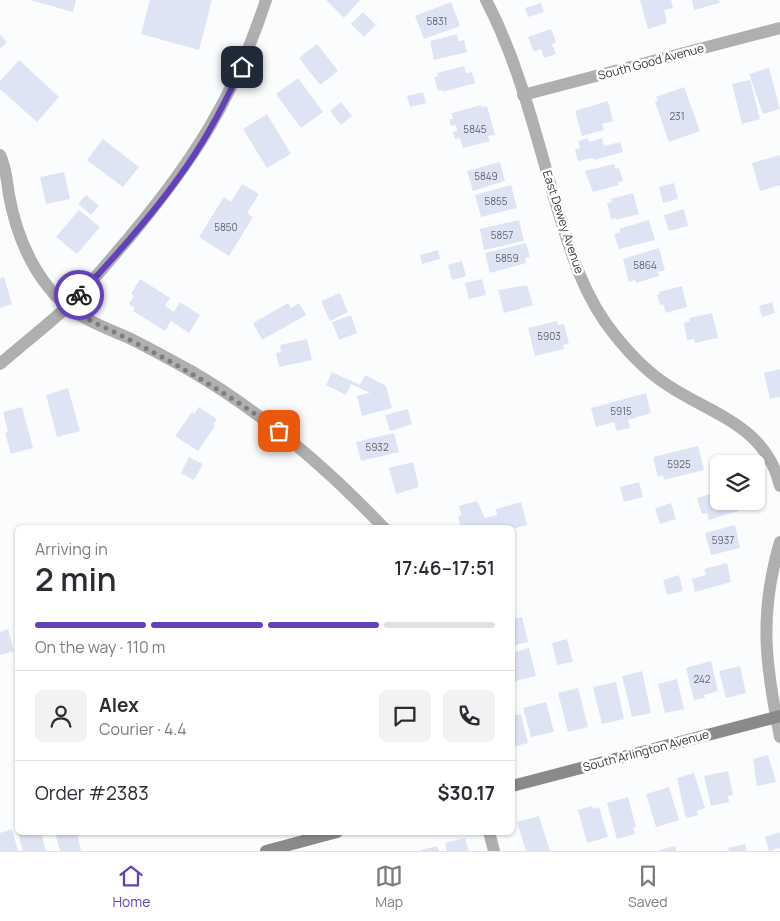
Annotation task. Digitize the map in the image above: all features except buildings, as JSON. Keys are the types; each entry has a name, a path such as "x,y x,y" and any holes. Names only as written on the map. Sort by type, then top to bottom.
{"main road":[{"name":"South Arlington Avenue","path":"515,785 778,717"},
{"path":"266,851 326,835"}],"street":[{"path":"0,364 66,307 145,219 194,156 242,67 266,0"},
{"name":"East Dewey Avenue","path":"486,0 509,52 575,265 599,314 623,345 656,377 696,402 737,424 755,439 772,465 780,486"},
{"name":"South Good Avenue","path":"523,96 780,28"},
{"path":"0,155 16,226 28,254 48,287 66,307 81,317 151,349 236,400 309,455 359,501 381,525"},
{"path":"780,542 770,577 765,615 766,652 780,737"},
{"path":"490,835 494,851"}],"way so far":[{"path":"79,295 66,307 74,313 131,339 191,371 224,391 279,431"}],"route":[{"path":"79,295 171,187 189,162 214,122 242,67"}]}
